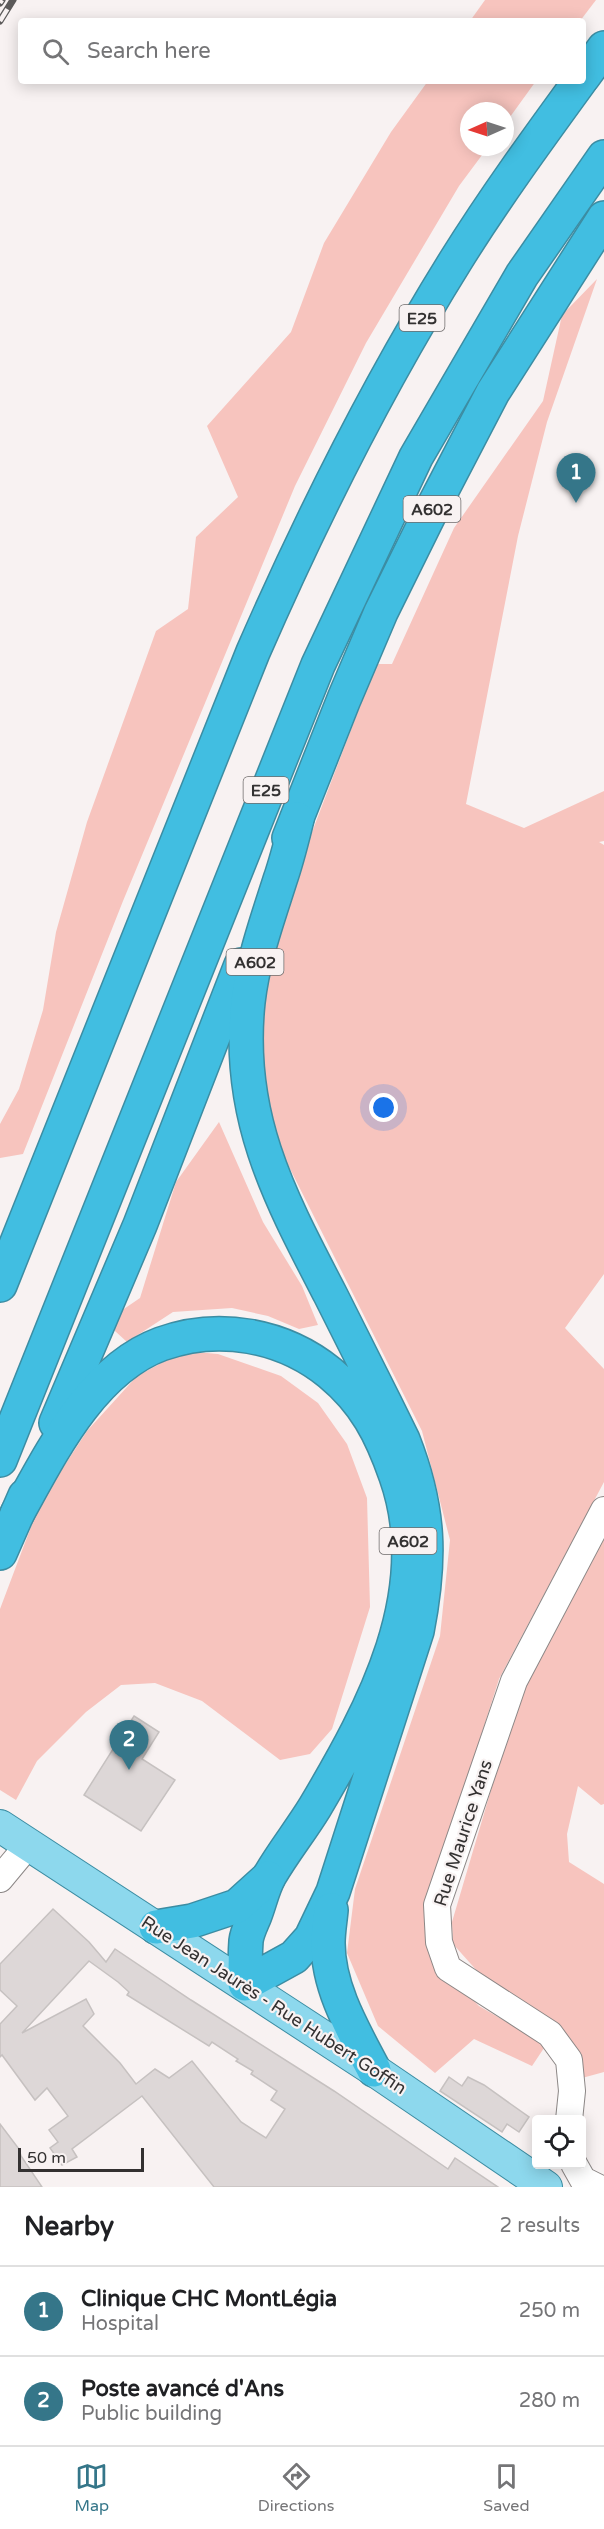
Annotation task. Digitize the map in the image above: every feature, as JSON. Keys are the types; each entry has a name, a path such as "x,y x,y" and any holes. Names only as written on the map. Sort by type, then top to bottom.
{"highway":[{"path":"586,73 604,48"},
{"name":"E25","path":"0,1285 253,652 289,570 386,380 432,300 523,160 578,84"},
{"name":"E25","path":"0,1460 318,665 416,457 522,275 604,157"},
{"name":"A602","path":"269,1876 246,1939 245,1984 294,1958 311,1938 333,1892 417,1631 427,1544 425,1516 416,1475 403,1440 287,1211 265,1157 252,1110 246,1073 248,1001 260,938 281,879 297,819 381,612 493,392 551,297 604,218"},
{"path":"17,1514 140,1225 297,819"},
{"name":"A602","path":"0,1553 17,1514 72,1420 92,1395 139,1354 162,1344 190,1336 218,1333 270,1341 297,1350 346,1386 363,1407 383,1439 404,1499 409,1568 402,1620 390,1660 355,1737 314,1809 269,1876 237,1906 192,1921 156,1927"},
{"name":"A602","path":"333,1892 328,1942 330,1966 337,1993 374,2070"}],"main road":[{"name":"Rue Jean Jaurès - Rue Hubert Goffin","path":"0,1826 374,2070 548,2179"}],"street":[{"name":"Rue Maurice Yans","path":"570,2115 572,2091 569,2060 550,2034 448,1968 439,1942 437,1905 514,1681 604,1510"},
{"path":"0,1879 29,1844"},
{"path":"577,2169 583,2180 597,2187"}],"shaded area":[{"path":"485,0 596,0 582,18 472,18"},
{"path":"426,84 534,84 514,112 514,102 460,102 460,156 481,156 459,186 366,343 295,486 123,901 23,1154 0,1158 0,1124 19,1089 43,1010 56,932 87,822 156,631 188,609 196,537 238,497 207,426 291,332 324,243 391,132"},
{"path":"597,279 547,422 518,536 466,804 524,828 604,791 604,841 599,842 604,845 604,1274 565,1328 604,1369 604,1482 499,1679 427,1906 444,1970 479,2006 546,2045 532,2066 474,2039 435,2073 378,2026 347,1953 355,1889 440,1636 450,1540 422,1431 273,1135 260,1035 274,932 376,664 392,664 454,528 543,401 562,315"},
{"path":"219,1122 263,1222 302,1286 318,1325 299,1329 268,1316 232,1308 173,1312 127,1342 115,1331 115,1315 140,1298 176,1182"},
{"path":"184,1351 218,1354 281,1376 318,1403 347,1444 367,1498 370,1607 332,1729 310,1754 280,1760 202,1701 155,1683 121,1685 86,1712 37,1761 16,1800 0,1790 0,1609 40,1503 87,1431 137,1376"},
{"path":"604,1534 604,1804 601,1805 578,1786 567,1834 569,1862 604,1884 604,2072 582,2078 570,2038 487,1982 453,1944 452,1922 520,1692 562,1618 581,1571"}],"building":[{"path":"134,1716 159,1732 142,1759 175,1780 141,1831 84,1795"},
{"path":"53,1909 89,1942 106,1962 115,1949 334,2091 448,2169 455,2158 498,2187 214,2187 142,2096 72,2149 77,2157 62,2165 50,2148 58,2142 49,2130 68,2116 47,2088 35,2100 2,2055 0,2057 0,2024 17,2006 0,1990 0,1964","holes":["89,1961 129,1992 127,1995 209,2046 212,2042 238,2059 236,2061 253,2071 251,2074 277,2091 271,2100 285,2109 266,2138 241,2122 192,2061 169,2078 155,2069 136,2084 120,2063 83,2026 94,2014 86,1999 22,2033"]},
{"path":"449,2077 462,2086 468,2077 484,2085 529,2117 519,2132 507,2124 502,2132 440,2091"},
{"path":"0,2124 19,2149 21,2156 42,2187 0,2187"}],"railway":[{"path":"0,21 13,0"}],"place":[{"name":"Clinique CHC MontLégia","path":"576,503"},
{"name":"Poste avancé d'Ans","path":"129,1770"}]}
